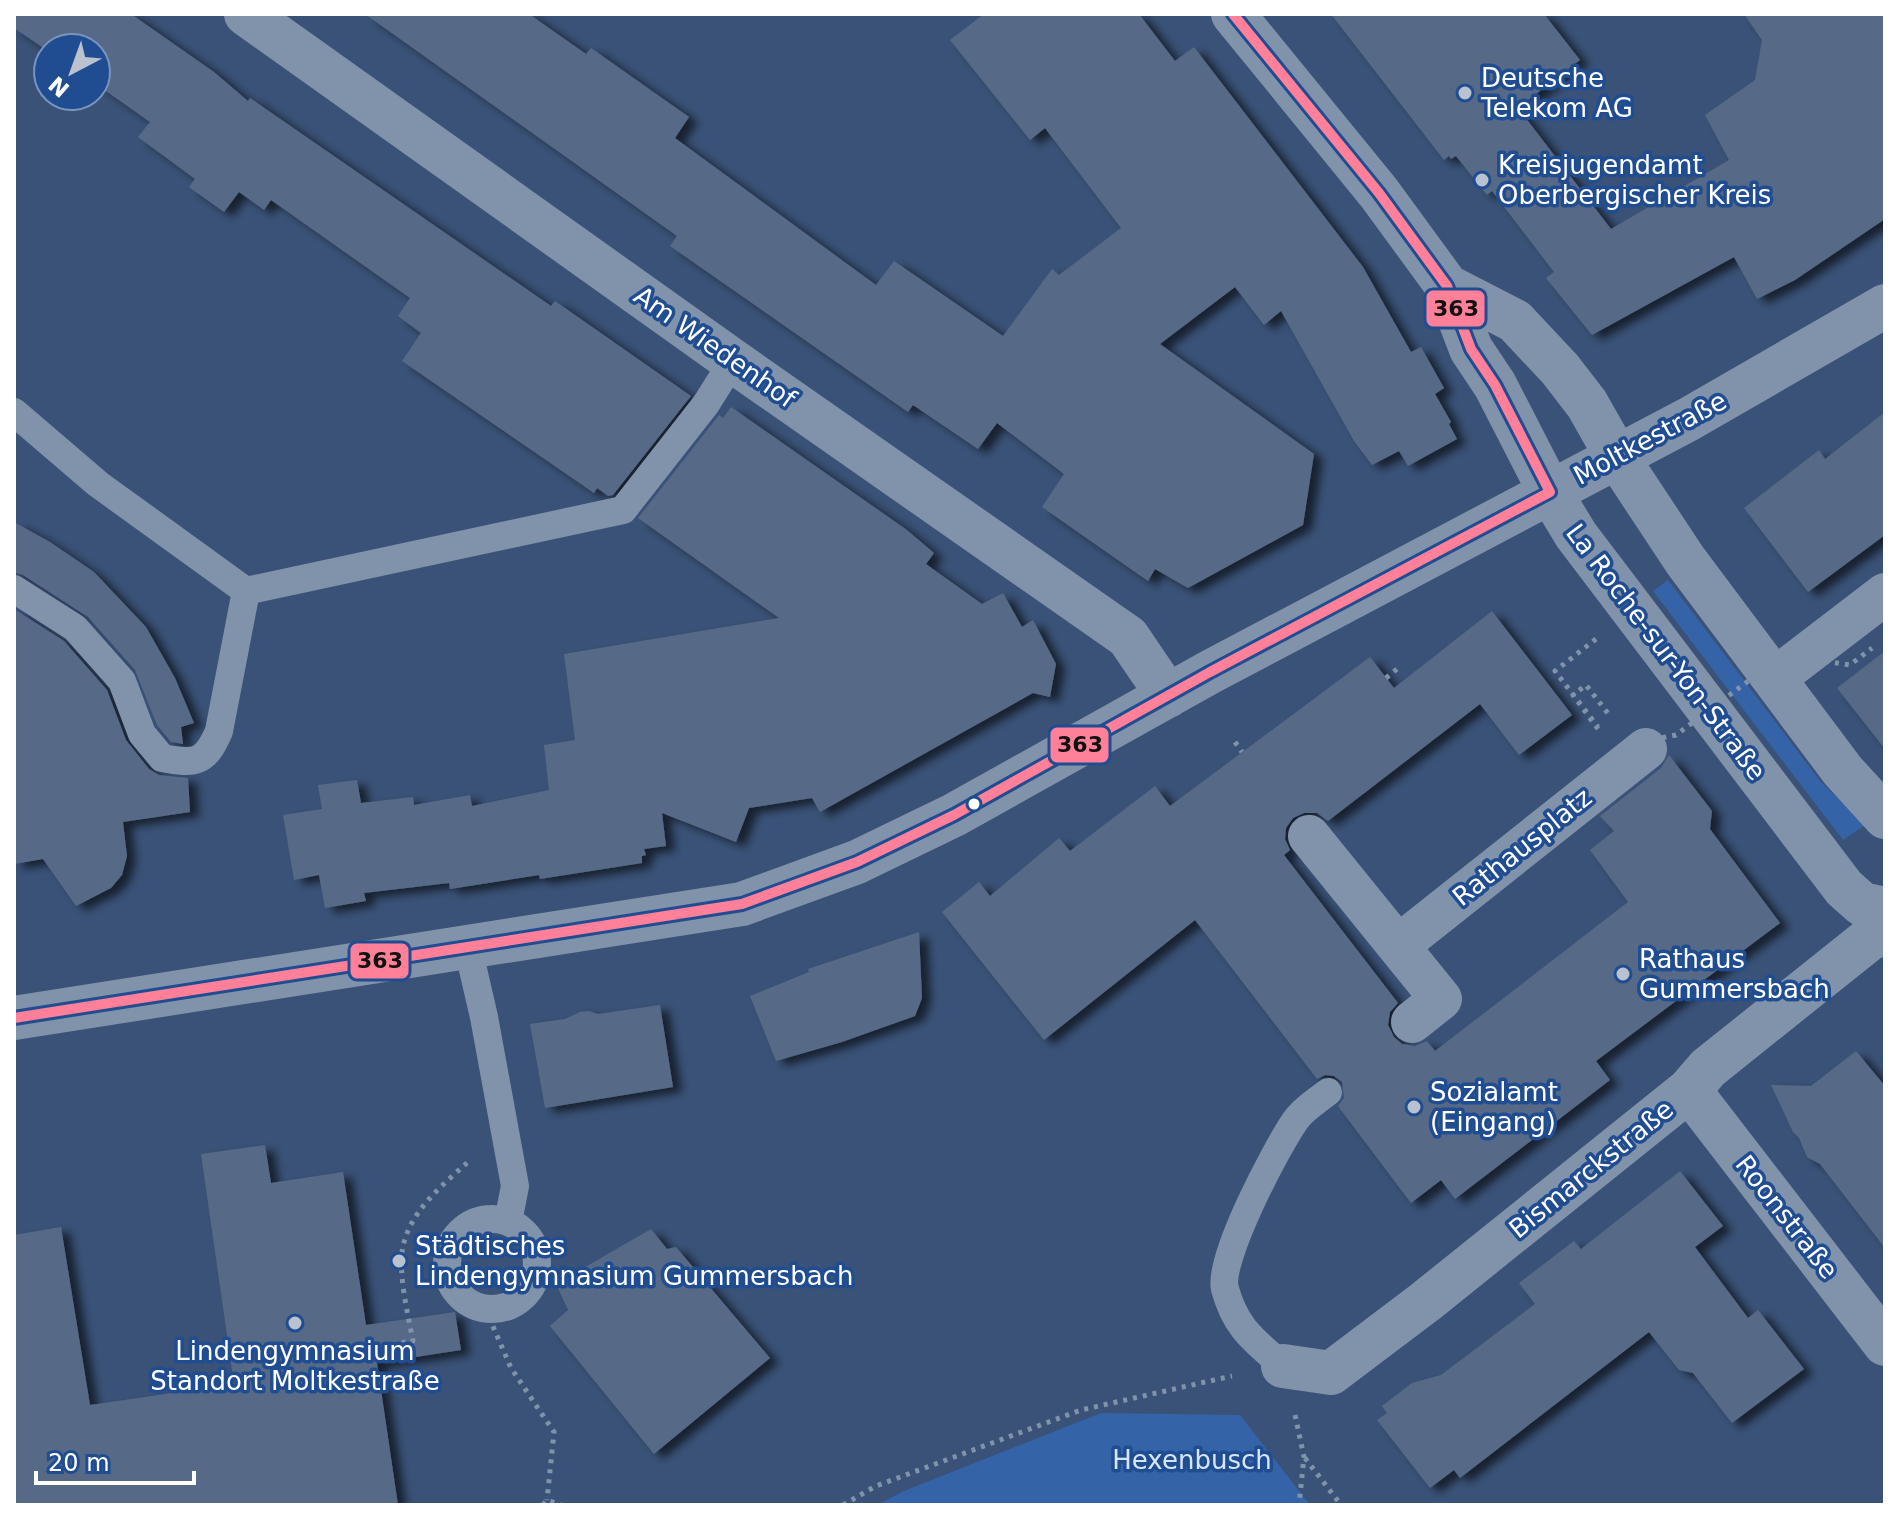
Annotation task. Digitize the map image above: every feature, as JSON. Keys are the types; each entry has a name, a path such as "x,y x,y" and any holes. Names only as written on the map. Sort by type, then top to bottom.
{"street":[{"name":"Am Wiedenhof","path":"246,14 733,361 1128,637 1168,696"},
{"name":"La Roche-sur-Yon-Straße","path":"1233,14 1379,193 1447,286 1471,349 1495,385 1550,492 1576,535 1844,888 1862,904 1885,909"},
{"path":"1447,286 1515,321 1560,369 1587,404 1617,457 1670,538 1843,771 1885,817"},
{"name":"Moltkestraße","path":"14,1018 742,904 857,862 987,798 1168,696 1689,419 1885,306"},
{"path":"1774,679 1885,594"},
{"name":"Rathausplatz","path":"1399,945 1646,749"},
{"path":"1309,836 1441,999 1412,1022"},
{"name":"Bismarckstraße","path":"1283,1366 1331,1373 1425,1302 1689,1090 1708,1068 1868,940 1885,931"},
{"name":"Roonstraße","path":"1689,1090 1885,1344"}],"lane":[{"path":"14,412 98,484 246,591 623,510 706,404 733,361"},
{"path":"14,589 75,628 122,681 142,734 162,758 188,763 212,747 219,731 246,591"},
{"path":"468,948 515,1186 508,1222"},
{"path":"1283,1366 1241,1328 1224,1286 1228,1263 1270,1160 1298,1117 1328,1092"},
{"path":"493,1218 521,1229 531,1240 537,1268 533,1283 513,1304 485,1308 471,1304 460,1295 450,1283 446,1268 454,1238 478,1220 493,1218"}],"path":[{"path":"1592,720 1555,671 1597,638"},
{"path":"1646,749 1661,738 1676,735 1783,655 1850,665 1872,648"},
{"path":"1386,678 1397,669"},
{"path":"1599,731 1573,695 1586,685 1605,711"},
{"path":"1235,742 1242,752"},
{"path":"392,1344 413,1341 405,1297 402,1252 414,1218 441,1186 472,1159"},
{"path":"485,1308 511,1368 554,1432 545,1502 561,1505"},
{"path":"843,1505 876,1486 1081,1410 1283,1366"},
{"path":"1299,1505 1304,1457 1341,1505"}],"green space":[{"path":"1668,580 1821,782 1865,825 1843,840 1653,591"},
{"name":"Hexenbusch","path":"1101,1413 1240,1415 1310,1505 877,1505 904,1491"}],"building":[{"path":"14,14 131,14 214,72 248,101 250,98 551,306 555,301 691,396 613,495 608,496 597,488 594,493 402,361 421,333 398,316 410,298 271,200 264,210 239,192 224,212 189,187 195,179 138,137 150,122 112,95 112,32 32,32 32,40 14,28"},
{"path":"365,14 529,14 586,54 591,48 689,117 675,138 876,285 894,261 1003,336 1052,269 1059,275 1121,228 1045,128 1030,140 950,40 984,14 1139,14 1175,61 1194,47 1363,267 1411,352 1421,347 1444,388 1435,394 1457,439 1408,466 1399,451 1372,465 1354,441 1281,311 1264,325 1235,287 1160,344 1314,454 1303,525 1188,588 1155,569 1148,581 1042,507 1064,474 997,423 978,449 913,405 908,412 670,246 677,236"},
{"path":"1331,14 1544,14 1580,60 1518,108 1611,229 1729,160 1705,115 1755,80 1762,40 1744,14 1885,14 1885,219 1795,280 1757,299 1734,257 1592,335 1546,278 1554,272 1492,191 1487,195 1456,156 1444,160"},
{"path":"731,407 907,530 934,553 926,564 982,604 1003,593 1022,627 1033,620 1056,664 1050,697 1033,693 820,812 812,798 749,808 736,842 662,813 666,846 644,849 646,855 642,856 642,863 450,889 449,883 364,893 366,901 325,908 319,875 294,880 283,815 322,809 318,785 357,780 361,803 413,797 414,805 470,795 472,806 549,790 544,745 575,740 564,654 779,618 638,518 719,415 723,418"},
{"path":"1885,412 1885,535 1808,592 1744,508 1819,450 1825,459"},
{"path":"14,522 94,572 146,627 175,678 194,723 181,727 183,744 171,742 157,725 135,670 88,617 14,572"},
{"path":"14,609 64,641 107,690 126,740 149,769 159,775 188,778 190,812 123,822 127,856 122,875 111,888 76,906 43,859 14,864"},
{"name":"Rathaus Gummersbach","path":"1492,611 1572,715 1519,755 1480,704 1328,821 1317,813 1304,813 1293,818 1286,828 1285,839 1290,850 1284,855 1398,1003 1390,1012 1388,1025 1394,1037 1402,1044 1415,1046 1427,1041 1435,1051 1628,902 1590,850 1614,831 1600,816 1661,768 1669,755 1712,811 1710,829 1780,923 1596,1061 1610,1080 1455,1199 1441,1180 1411,1203 1338,1106 1344,1098 1342,1082 1334,1076 1325,1075 1317,1079 1195,920 1044,1040 942,912 979,882 990,896 1059,838 1070,851 1155,786 1170,806 1370,657 1394,688"},
{"path":"1885,651 1885,749 1837,688"},
{"path":"919,932 922,998 915,1016 776,1061 750,996 809,972 808,969"},
{"path":"660,1005 673,1087 545,1108 530,1024 565,1019 580,1012 598,1014"},
{"path":"1856,1051 1885,1086 1885,1248 1820,1164 1807,1157 1771,1085 1811,1086"},
{"name":"Lindengymnasium Standort Moltkestraße","path":"265,1145 271,1183 343,1172 366,1325 455,1312 461,1350 377,1363 398,1505 14,1505 14,1235 61,1227 90,1405 234,1384 201,1154"},
{"path":"1680,1171 1723,1226 1695,1247 1748,1318 1758,1310 1804,1369 1732,1423 1693,1373 1679,1370 1649,1332 1460,1478 1454,1470 1430,1488 1377,1420 1387,1413 1382,1406 1412,1383 1441,1375 1535,1304 1519,1283 1574,1241 1581,1249"},
{"path":"651,1229 667,1249 676,1247 770,1358 654,1454 550,1326 568,1310 556,1284"}],"transit line":[{"name":"363","path":"14,1018 742,904 857,862 954,815 1210,672 1550,492 1495,385 1471,349 1447,286 1379,193 1233,14"}],"place":[{"name":"Deutsche Telekom AG","path":"1465,93"},
{"name":"Kreisjugendamt Oberbergischer Kreis","path":"1482,180"},
{"name":"Rathaus Gummersbach","path":"1623,974"},
{"name":"Sozialamt (Eingang)","path":"1414,1107"},
{"name":"Städtisches Lindengymnasium Gummersbach","path":"399,1261"},
{"name":"Lindengymnasium Standort Moltkestraße","path":"295,1323"}]}
